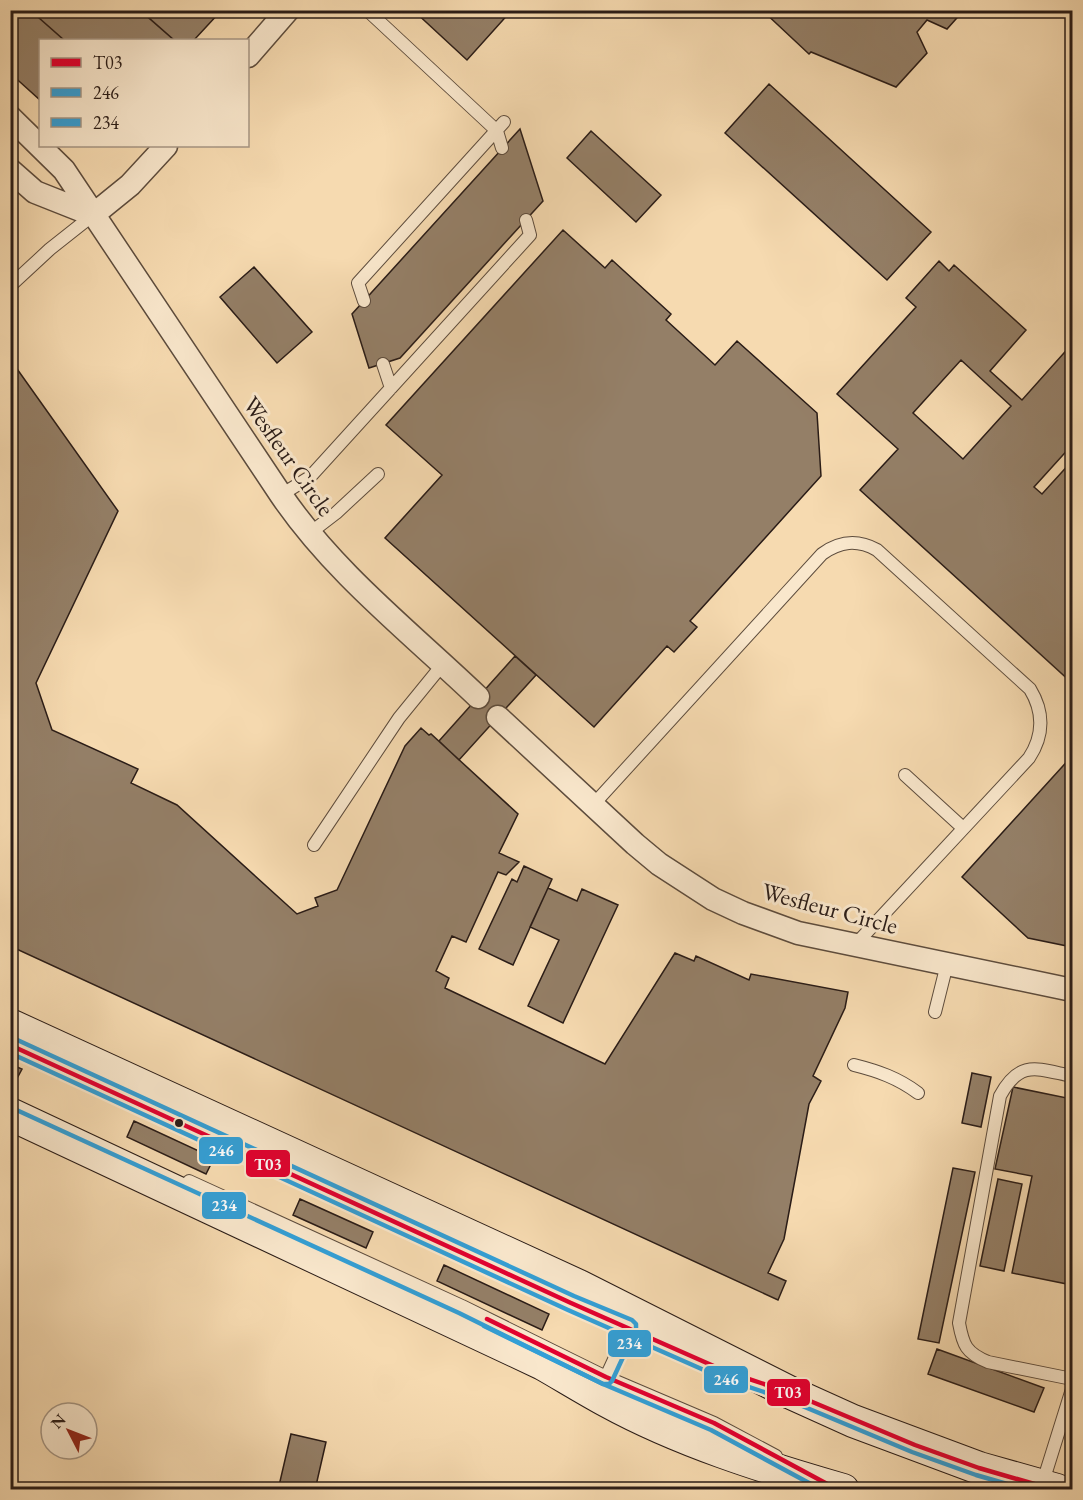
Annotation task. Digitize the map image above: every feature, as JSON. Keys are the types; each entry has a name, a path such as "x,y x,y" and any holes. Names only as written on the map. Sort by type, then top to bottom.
{"main road":[{"path":"10,1025 579,1287 791,1393 915,1445 1049,1488"},
{"path":"10,1114 543,1364 608,1402 650,1421 709,1447 837,1488"}],"street":[{"path":"249,55 288,10"},
{"name":"Wesfleur Circle","path":"10,117 39,145"},
{"name":"Wesfleur Circle","path":"41,147 64,170 281,495 310,533 356,584 478,698"},
{"path":"10,170 35,192 93,215 130,185 165,147"},
{"name":"Wesfleur Circle","path":"498,717 660,864 713,899 773,925 798,933 1072,990"}],"lane":[{"path":"367,10 501,127 502,148"},
{"path":"364,301 358,283 501,127"},
{"path":"10,286 50,249 93,215"},
{"path":"281,495 310,477 530,235 526,220"},
{"path":"383,364 391,388"},
{"path":"310,533 336,513 378,474"},
{"path":"593,805 822,554 841,544 856,542 877,550 1030,688 1040,708 1040,734 1029,758 855,945"},
{"path":"314,845 399,718 443,664"},
{"path":"905,775 963,828"},
{"path":"935,1012 947,964"},
{"path":"10,1046 571,1303 726,1371 791,1393"},
{"path":"854,1065 885,1073 907,1084 918,1093"},
{"path":"1072,1076 1027,1069 1016,1073 1000,1096 959,1323 965,1347 976,1357 988,1362 1072,1379"},
{"path":"10,1099 462,1306 606,1377 714,1423 837,1488"},
{"path":"606,1377 629,1327"},
{"path":"1049,1488 1072,1389"}],"building":[{"path":"14,10 30,10 63,39 39,39 39,99 10,73 10,14"},
{"path":"30,10 140,10 173,39 63,39"},
{"path":"143,10 216,10 219,13 195,39 173,39 142,12"},
{"path":"413,10 512,10 467,60"},
{"path":"762,10 964,10 947,29 927,20 917,32 927,53 896,87 811,52 809,54"},
{"path":"769,84 931,232 887,280 725,133"},
{"path":"520,129 543,201 400,358 369,368 352,314"},
{"path":"591,131 661,195 636,222 567,158"},
{"path":"563,230 605,268 612,260 671,314 666,320 715,365 737,341 817,413 821,476 690,621 697,627 674,652 667,646 594,727 385,538 442,475 386,425"},
{"path":"939,261 949,271 954,265 1026,330 990,371 1022,400 1072,344 1072,445 1034,487 1042,494 1072,461 1072,683 860,490 898,449 837,394 916,307 906,298","holes":["961,360 1011,406 963,459 913,413"]},
{"path":"254,267 312,332 277,363 220,297"},
{"path":"10,359 118,511 36,683 52,730 138,769 131,783 177,805 297,914 318,906 315,898 337,890 405,746 421,728 429,735 431,734 518,814 499,853 519,862 506,875 498,872 466,942 452,936 436,971 449,978 445,988 605,1064 675,953 694,961 696,956 749,980 751,974 848,992 845,1008 813,1076 821,1081 809,1104 784,1239 768,1273 786,1281 778,1300 10,946"},
{"path":"515,656 536,675 459,760 439,741"},
{"path":"1072,756 1072,947 1028,938 962,877"},
{"path":"524,866 552,879 513,965 479,949 512,879 517,882"},
{"path":"548,888 577,901 582,889 618,905 563,1023 528,1006 559,940 530,927"},
{"path":"10,1064 22,1069 14,1084 10,1083"},
{"path":"972,1073 991,1077 981,1127 962,1123"},
{"path":"1013,1087 1072,1099 1072,1285 1012,1273 1032,1176 995,1169"},
{"path":"134,1121 214,1158 206,1174 127,1137"},
{"path":"953,1168 975,1172 939,1343 918,1339"},
{"path":"998,1179 1022,1184 1004,1271 980,1266"},
{"path":"300,1199 373,1232 366,1248 293,1215"},
{"path":"444,1265 549,1314 542,1330 437,1281"},
{"path":"937,1349 1044,1388 1034,1412 928,1374"},
{"path":"291,1434 326,1442 315,1490 278,1490"}],"transit line":[{"name":"234","path":"10,1107 459,1313 603,1384 609,1384 612,1381 636,1329 636,1324 632,1320 574,1296 13,1038"},
{"name":"T03","path":"10,1045 571,1303 725,1371 791,1393 915,1445 979,1468 1055,1490"},
{"name":"246","path":"10,1053 568,1310 722,1378 788,1400 912,1452 976,1475 1028,1490"},
{"name":"T03","path":"487,1319 606,1377 714,1423 841,1490"},
{"name":"246","path":"484,1326 603,1384 711,1430 822,1490"}]}
